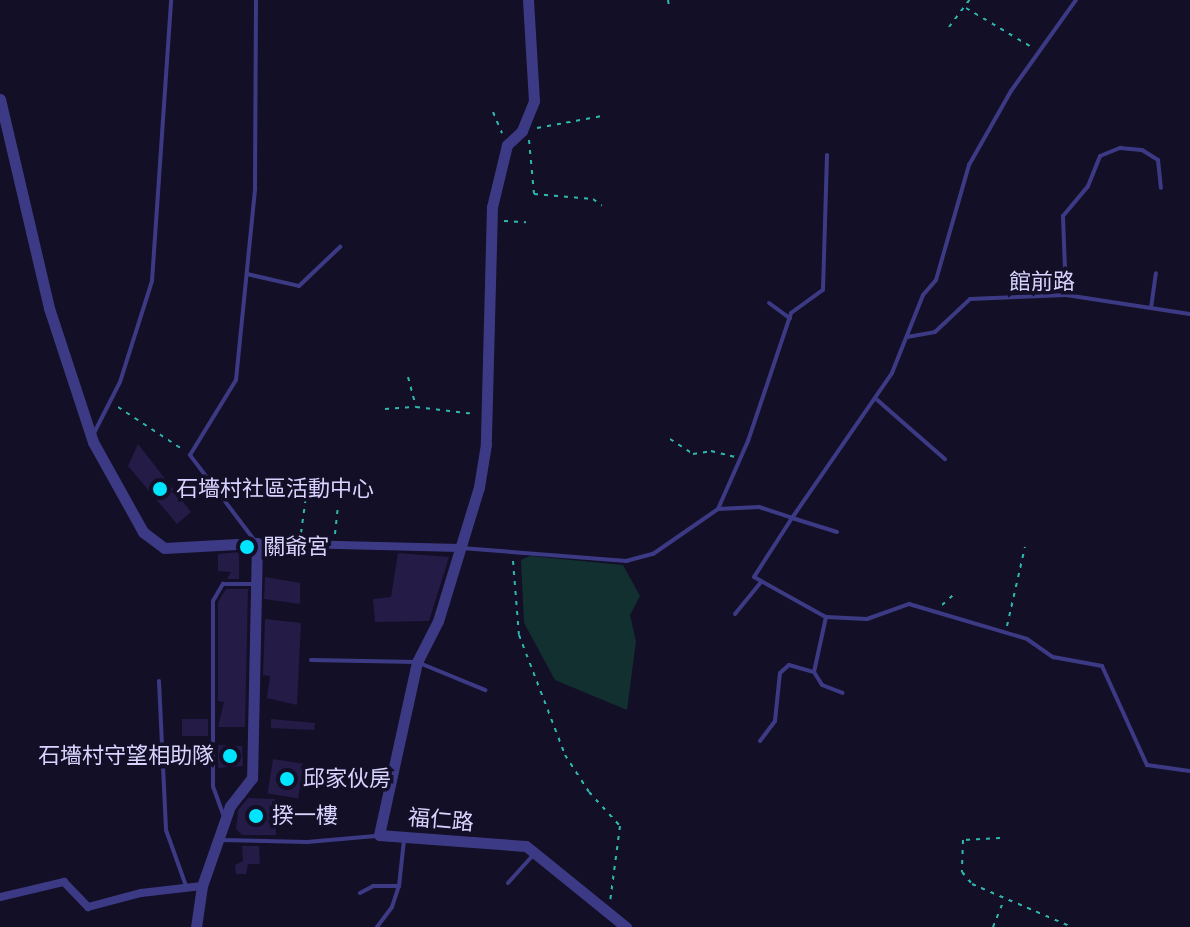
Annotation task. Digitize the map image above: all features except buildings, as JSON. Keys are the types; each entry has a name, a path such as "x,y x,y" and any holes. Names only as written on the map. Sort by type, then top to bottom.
{"street":[{"path":"507,145 522,131 534,101 528,0"},
{"path":"0,99 49,308 92,437 143,532 164,548 257,543 460,548"},
{"name":"福仁路","path":"507,145 496,176 492,220 487,416 479,487 438,621 417,662 379,835 526,846 621,925"},
{"path":"196,927 202,886 225,820 252,778 259,584 257,543"},
{"path":"0,897 64,882 88,907 202,886"}],"lane":[{"path":"92,437 110,402 152,281 171,0"},
{"path":"256,0 255,188 236,380 190,455 257,543"},
{"path":"1076,0 1038,51 969,165 936,280 923,295 907,337 874,398 754,577 826,617 867,619 909,604 1005,635 1027,639 1053,657 1102,666 1147,765 1190,771"},
{"path":"1066,295 1063,216 1088,186 1100,156 1120,148 1142,150 1158,160 1161,188"},
{"path":"460,548 626,561 653,554 718,509 740,460 791,318 810,295 823,290 826,279 827,155"},
{"path":"247,274 299,286 340,247"},
{"path":"1151,308 1156,273"},
{"name":"館前路","path":"907,337 935,332 970,299 1066,295 1190,314"},
{"path":"769,303 791,318"},
{"path":"874,398 945,459"},
{"path":"718,509 759,507 837,532"},
{"path":"735,614 762,581"},
{"path":"225,820 213,787 213,601 223,584 259,584"},
{"path":"814,672 826,617"},
{"path":"311,660 417,662 485,690"},
{"path":"760,741 775,721 780,673 789,665 814,672 822,685 843,693"},
{"path":"159,681 166,830 187,888"},
{"path":"219,840 307,842 379,835"},
{"path":"377,927 392,907 399,886 404,836"},
{"path":"508,883 535,853"},
{"path":"360,893 373,886 399,886"}],"path":[{"path":"668,0 669,6"},
{"path":"949,27 969,0"},
{"path":"966,8 1038,51"},
{"path":"493,112 507,145"},
{"path":"602,116 522,131 533,145 534,194 593,199 602,206"},
{"path":"492,220 526,222"},
{"path":"408,377 416,407"},
{"path":"110,402 190,455"},
{"path":"385,409 416,407 487,416"},
{"path":"670,439 693,454 711,451 740,460"},
{"path":"300,543 308,482"},
{"path":"334,544 338,507"},
{"path":"1005,635 1025,547"},
{"path":"513,552 519,635 560,742 589,792 620,826 609,913"},
{"path":"935,612 953,595"},
{"path":"1000,838 963,840 962,872 972,884 1004,901 1072,927"},
{"path":"993,927 1004,901"}],"green space":[{"path":"530,556 623,565 640,596 630,615 636,641 627,710 555,680 524,623 521,560"}],"place":[{"name":"石墻村社區活動中心","path":"160,489"},
{"name":"關爺宮","path":"247,547"},
{"name":"石墻村守望相助隊","path":"230,756"},
{"name":"邱家伙房","path":"287,779"},
{"name":"揆一樓","path":"256,816"}]}
